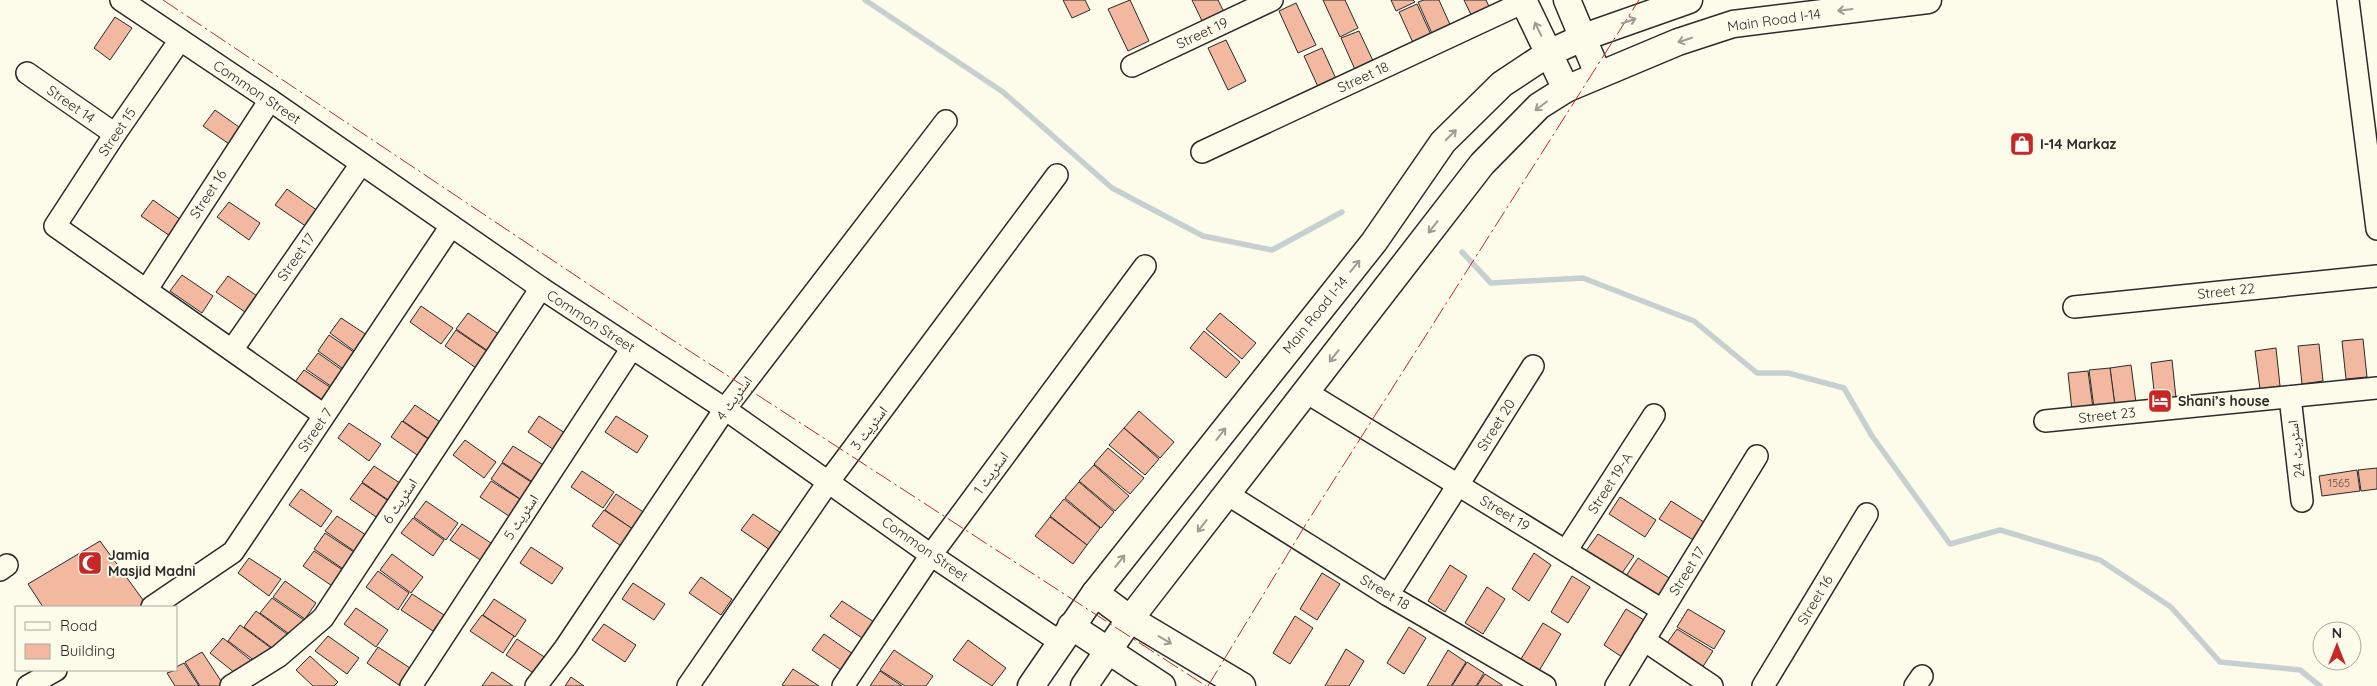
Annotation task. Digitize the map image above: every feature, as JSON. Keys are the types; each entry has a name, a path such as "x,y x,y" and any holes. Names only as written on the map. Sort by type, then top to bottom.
{"main road":[{"path":"1567,0 1598,74"},
{"name":"Main Road I-14","path":"1030,686 1095,593 1374,242 1443,142 1502,84 1549,53 1584,37 1688,0"},
{"name":"Main Road I-14","path":"1084,686 1130,618 1482,164 1539,106 1566,89 1598,74 1678,42 1733,24 1928,0"},
{"path":"1524,1 1566,89"},
{"path":"1095,593 1130,618 1242,686"},
{"path":"1066,634 1107,652 1162,686"}],"street":[{"name":"Common Street","path":"121,0 270,100 541,288 725,409 931,555 1066,634"},
{"name":"Street 19","path":"1132,66 1272,0"},
{"path":"2348,0 2377,229"},
{"name":"Street 18","path":"1202,152 1524,1"},
{"name":"Street 15","path":"147,289 55,226 115,134 180,40"},
{"name":"Street 14","path":"27,73 115,134"},
{"name":"Street 16","path":"147,289 270,100"},
{"name":"اسٹریٹ 4","path":"536,686 566,648 725,409 946,121"},
{"name":"Street 17","path":"232,350 361,164"},
{"name":"اسٹریٹ 3","path":"688,686 829,481 1057,175"},
{"name":"Street 7","path":"153,606 233,552 451,226"},
{"name":"اسٹریٹ 1","path":"843,686 931,555 1145,266"},
{"name":"Street 22","path":"2074,307 2377,276"},
{"name":"اسٹریٹ 6","path":"231,686 279,656 323,618 541,288"},
{"path":"147,289 324,415"},
{"name":"اسٹریٹ 5","path":"410,686 632,348"},
{"name":"Street 20","path":"1458,485 1533,366"},
{"name":"Street 23","path":"2045,422 2377,388"},
{"name":"Street 19","path":"1306,392 1662,610"},
{"name":"اسٹریٹ 24","path":"2290,397 2302,501"},
{"name":"Street 19-A","path":"1566,551 1654,415"},
{"name":"Street 17","path":"1616,686 1757,456"},
{"path":"1388,595 1458,485"},
{"name":"Street 18","path":"1226,494 1388,595 1545,686"},
{"name":"Street 16","path":"1762,686 1867,514"},
{"path":"1644,640 1712,686"},
{"path":"28,686 54,671"}],"building":[{"path":"1063,0 1085,0 1090,10 1072,18"},
{"path":"1130,0 1149,41 1128,51 1108,9"},
{"path":"1192,0 1218,0 1225,14 1203,23"},
{"path":"1323,0 1345,0 1358,28 1340,37"},
{"path":"1391,0 1413,0 1415,2 1396,11"},
{"path":"1439,0 1452,29 1434,38 1418,2"},
{"path":"1464,0 1486,0 1492,13 1474,21"},
{"path":"1296,3 1316,45 1298,53 1279,11"},
{"path":"1417,4 1433,39 1415,47 1399,12"},
{"path":"115,17 132,28 110,60 94,48"},
{"path":"1359,31 1375,65 1357,74 1341,38"},
{"path":"1226,40 1246,81 1228,90 1208,48"},
{"path":"1322,48 1338,83 1320,91 1304,56"},
{"path":"215,110 246,132 235,148 203,126"},
{"path":"287,189 318,211 307,227 275,205"},
{"path":"153,200 184,222 173,238 141,216"},
{"path":"229,202 260,223 249,240 217,217"},
{"path":"182,275 213,296 202,313 170,291"},
{"path":"228,276 260,298 248,314 216,292"},
{"path":"421,306 453,328 441,344 410,322"},
{"path":"468,313 500,335 488,351 456,329"},
{"path":"1220,313 1256,343 1242,359 1206,329"},
{"path":"341,318 373,339 361,356 330,333"},
{"path":"456,330 488,352 476,368 445,346"},
{"path":"1204,331 1240,362 1226,378 1190,348"},
{"path":"329,335 361,357 349,373 318,351"},
{"path":"2363,339 2367,377 2346,379 2342,341"},
{"path":"2319,344 2323,381 2302,384 2298,346"},
{"path":"2276,348 2280,386 2260,389 2255,351"},
{"path":"318,353 349,375 338,391 306,369"},
{"path":"2172,360 2176,398 2155,400 2151,363"},
{"path":"2131,365 2136,403 2115,406 2110,368"},
{"path":"2110,368 2115,406 2094,408 2089,370"},
{"path":"304,370 336,391 324,408 292,386"},
{"path":"2088,371 2093,408 2072,411 2068,373"},
{"path":"415,405 446,426 435,443 403,421"},
{"path":"1139,411 1174,442 1160,458 1124,428"},
{"path":"539,416 571,437 560,454 528,432"},
{"path":"616,416 648,436 637,453 605,432"},
{"path":"402,421 434,443 423,459 391,437"},
{"path":"349,423 381,444 369,461 338,438"},
{"path":"1124,428 1159,459 1145,475 1109,445"},
{"path":"465,440 496,462 484,478 453,455"},
{"path":"513,446 545,466 534,483 502,462"},
{"path":"1108,448 1144,478 1130,494 1094,464"},
{"path":"502,463 534,484 523,501 491,479"},
{"path":"1094,465 1129,496 1115,511 1079,481"},
{"path":"374,466 406,487 394,504 362,482"},
{"path":"2377,468 2377,489 2361,491 2358,470"},
{"path":"2357,470 2360,491 2322,496 2319,476"},
{"path":"582,471 614,492 603,508 571,487"},
{"path":"491,481 523,501 512,518 480,497"},
{"path":"1079,482 1114,512 1101,528 1065,498"},
{"path":"362,483 393,504 382,521 350,499"},
{"path":"301,489 332,511 321,527 289,505"},
{"path":"616,494 648,515 637,532 605,510"},
{"path":"1620,497 1656,520 1645,537 1609,514"},
{"path":"1064,499 1100,528 1087,545 1050,516"},
{"path":"426,501 458,523 446,540 414,517"},
{"path":"1671,501 1707,524 1695,541 1659,519"},
{"path":"604,510 636,531 624,548 592,526"},
{"path":"753,514 784,535 773,552 741,530"},
{"path":"337,516 369,537 357,553 325,531"},
{"path":"1050,517 1087,545 1073,564 1035,536"},
{"path":"413,518 444,540 433,556 401,533"},
{"path":"462,524 494,545 482,561 450,540"},
{"path":"325,533 357,554 346,571 314,549"},
{"path":"1598,534 1634,556 1622,573 1586,551"},
{"name":"Jamia Masjid Madni","path":"100,541 146,604 142,606 42,606 28,584"},
{"path":"531,547 563,568 552,584 520,563"},
{"path":"314,551 346,572 335,588 303,566"},
{"path":"1534,553 1551,565 1529,601 1512,589"},
{"path":"392,554 423,577 411,593 380,570"},
{"path":"249,558 281,579 269,596 238,573"},
{"path":"1638,558 1674,581 1662,599 1626,576"},
{"path":"1450,565 1467,576 1445,612 1428,601"},
{"path":"378,571 409,593 398,610 366,587"},
{"path":"1322,573 1340,584 1317,620 1300,609"},
{"path":"1572,576 1590,587 1568,623 1551,612"},
{"path":"701,577 732,599 721,615 689,593"},
{"path":"285,581 316,603 305,619 273,597"},
{"path":"633,583 665,604 654,620 622,599"},
{"path":"1487,587 1505,599 1483,634 1465,623"},
{"path":"412,594 444,615 433,631 401,610"},
{"path":"272,598 304,620 292,636 260,613"},
{"path":"494,599 526,620 515,637 483,615"},
{"path":"842,601 874,622 862,638 830,616"},
{"path":"356,608 388,630 376,647 344,624"},
{"path":"1626,609 1644,620 1622,657 1604,645"},
{"path":"1688,609 1725,631 1714,649 1677,627"},
{"path":"256,611 287,634 275,650 244,627"},
{"path":"482,615 514,636 503,653 470,631"},
{"path":"1295,616 1313,628 1290,664 1273,653"},
{"path":"1543,623 1561,634 1539,671 1521,659"},
{"path":"604,624 636,645 625,662 592,640"},
{"path":"240,625 271,648 259,664 228,641"},
{"path":"1409,627 1426,638 1404,674 1387,663"},
{"path":"1677,629 1713,651 1702,668 1665,646"},
{"path":"824,634 856,656 844,672 812,650"},
{"path":"328,636 359,658 347,674 315,651"},
{"path":"223,638 253,662 240,677 210,653"},
{"path":"517,639 549,660 538,676 506,655"},
{"path":"968,640 1006,668 992,686 953,660"},
{"path":"378,647 410,668 399,685 367,663"},
{"path":"1346,649 1364,661 1349,686 1325,686"},
{"path":"894,650 933,676 926,686 905,686 880,670"},
{"path":"1448,650 1466,662 1451,686 1427,686"},
{"path":"202,652 223,684 220,686 200,686 185,662"},
{"path":"310,656 338,682 334,686 313,686 296,670"},
{"path":"1467,662 1484,673 1476,686 1452,686"},
{"path":"184,663 199,686 175,686 167,673 178,671 178,666"},
{"path":"793,669 819,686 782,685"},
{"path":"880,671 902,686 870,686"},
{"path":"492,672 513,686 482,686"},
{"path":"1485,674 1502,685 1502,686 1477,686"},
{"path":"571,677 584,686 565,686"}],"waterway":[{"path":"865,0 1003,92 1112,188 1203,236 1272,250 1342,212"},
{"path":"1462,252 1491,283 1583,278 1694,321 1757,373 1788,373 1844,388 1872,436 1950,544 2000,530 2100,560 2171,607 2220,662 2300,670 2320,686"}],"power":[{"path":"163,0 651,326 1206,686"},
{"path":"1208,686 1306,524 1639,0"}],"place":[{"name":"I-14 Markaz","path":"2022,144"},
{"name":"Shani’s house","path":"2160,401"},
{"name":"Jamia Masjid Madni","path":"90,563"}]}
